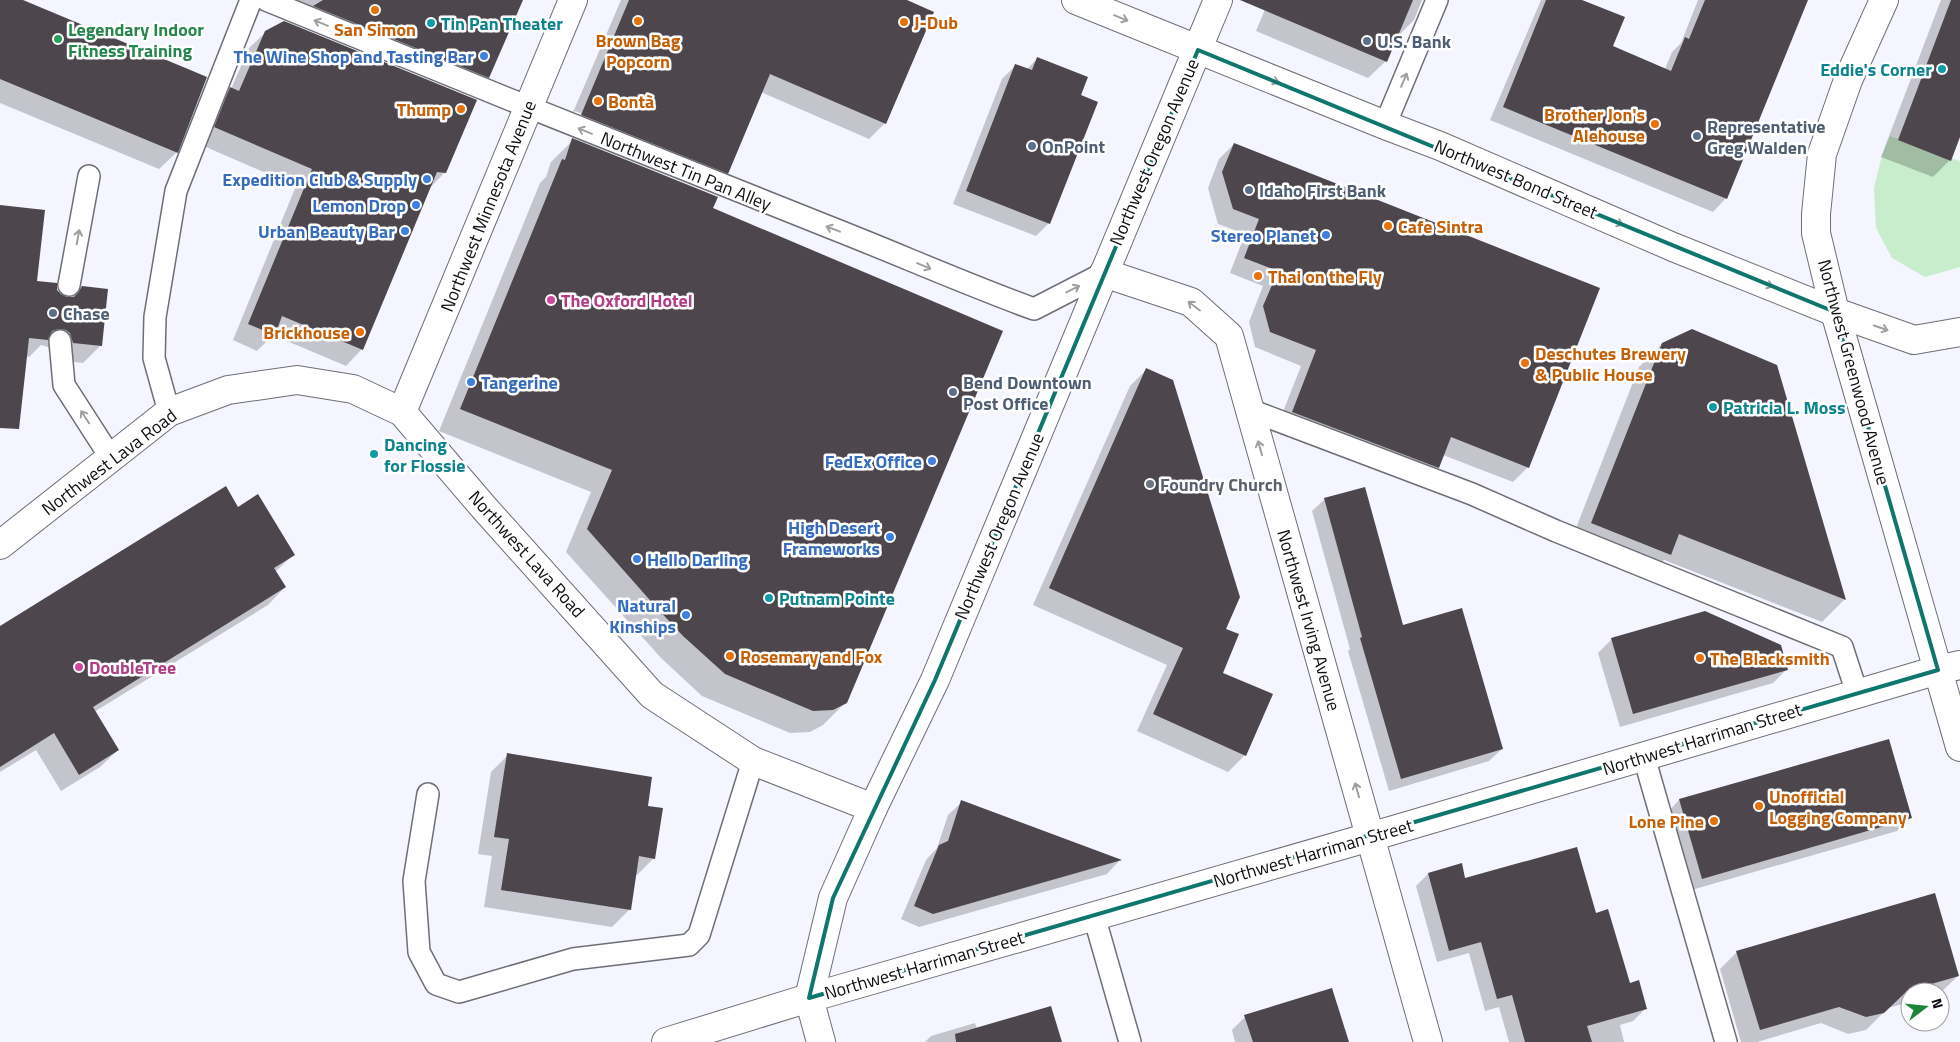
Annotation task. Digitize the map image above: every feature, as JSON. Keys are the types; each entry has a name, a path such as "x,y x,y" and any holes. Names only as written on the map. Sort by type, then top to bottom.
{"street":[{"name":"Northwest Minnesota Avenue","path":"402,412 573,0"},
{"name":"Northwest Bond Street","path":"1076,0 1440,146 1673,247 1835,312 1914,340 1960,332"},
{"name":"Northwest Oregon Avenue","path":"809,998 834,898 873,808 935,680 1218,0"},
{"name":"Northwest Greenwood Avenue","path":"1881,1 1848,80 1822,154 1816,233 1835,312 1949,667 1960,747"},
{"name":"Northwest Irving Avenue","path":"1104,273 1191,302 1229,336 1428,1042"},
{"name":"Northwest Lava Road","path":"0,545 169,412 228,390 296,380 353,389 402,412 486,510 652,695 753,760 873,808"},
{"name":"Northwest Harriman Street","path":"666,1042 809,998 1370,837 1949,667"},
{"path":"809,998 821,1042"}],"lane":[{"path":"169,412 154,358 155,317 176,191 251,0"},
{"name":"Northwest Tin Pan Alley","path":"266,0 528,108 879,247 981,290 1034,309 1104,273"},
{"path":"1385,125 1437,0"},
{"path":"69,285 88,176"},
{"path":"60,341 64,385 111,458"},
{"path":"1250,410 1472,494 1556,531 1842,647 1857,693"},
{"path":"1644,757 1726,1042"},
{"path":"428,794 414,880 419,952 436,984 459,992 573,959 689,945 699,935 753,760"},
{"path":"1094,916 1130,1042"}],"highlighted area":[{"path":"1198,50 1835,312 1938,670 809,998 833,898 935,680"}],"green space":[{"path":"1890,136 1960,161 1960,267 1925,277 1892,258 1876,228 1874,188 1882,155"}],"building":[{"name":"Legendary Indoor Fitness Training","path":"0,0 23,0 207,77 178,153 0,79"},
{"path":"323,0 523,0 489,78 313,6"},
{"path":"629,0 907,0 934,12 886,124 770,74 728,174 581,115"},
{"name":"U.S. Bank","path":"1240,0 1413,0 1387,62"},
{"path":"1546,0 1582,0 1625,17 1613,46 1671,71 1685,37 1689,39 1705,0 1808,0 1727,199 1503,107"},
{"name":"Eddie's Corner","path":"1951,0 1960,0 1960,137 1951,161 1898,140"},
{"path":"284,21 477,100 446,173 437,172 363,350 282,316 275,335 248,324 312,169 214,127 230,87 239,91 265,31"},
{"name":"OnPoint","path":"1037,57 1088,77 1081,95 1098,102 1050,224 966,191 1015,64 1032,70"},
{"path":"572,138 718,197 713,208 1003,331 847,703 833,710 813,711 725,674 683,636 656,607 587,529 612,470 460,409 562,159 565,160"},
{"path":"1234,143 1600,288 1529,468 1451,437 1439,468 1292,412 1316,350 1270,332 1263,306 1278,271 1244,258 1259,219 1233,209 1222,172"},
{"name":"Chase","path":"0,205 45,210 37,281 57,283 57,290 67,297 74,297 82,286 108,289 102,346 73,343 70,333 59,329 52,331 48,340 29,338 19,429 0,428"},
{"name":"Patricia L. Moss","path":"1692,329 1777,365 1846,600 1679,534 1671,555 1591,523 1662,343"},
{"name":"Foundry Church","path":"1146,368 1173,380 1240,597 1226,629 1239,634 1223,673 1273,694 1246,756 1153,714 1183,648 1049,588"},
{"name":"DoubleTree","path":"226,486 238,507 258,494 295,555 274,568 286,587 93,707 119,750 79,775 54,733 0,767 0,626"},
{"path":"1365,487 1403,625 1462,608 1503,749 1401,779 1360,638 1362,637 1324,498"},
{"name":"The Blacksmith","path":"1705,611 1781,645 1788,670 1633,714 1611,638"},
{"path":"1889,739 1912,818 1702,879 1679,799"},
{"path":"507,753 652,777 648,806 663,808 655,859 639,856 631,910 501,890 509,839 494,837"},
{"path":"961,800 1122,860 933,914 914,906 939,845 948,841"},
{"path":"1577,847 1596,913 1608,909 1630,983 1639,980 1647,1009 1587,1026 1592,1042 1525,1042 1512,995 1497,999 1481,942 1449,951 1428,873 1462,863 1465,878"},
{"path":"1935,893 1959,976 1938,982 1900,982 1900,998 1884,1013 1866,1017 1839,1007 1760,1030 1736,951"},
{"path":"1332,988 1349,1042 1253,1042 1244,1015"},
{"path":"1051,1006 1062,1042 956,1042 955,1034"}],"place":[{"name":"San Simon","path":"375,10"},
{"name":"Brown Bag Popcorn","path":"638,21"},
{"name":"J-Dub","path":"904,22"},
{"name":"Tin Pan Theater","path":"431,23"},
{"name":"Legendary Indoor Fitness Training","path":"58,39"},
{"name":"U.S. Bank","path":"1367,41"},
{"name":"The Wine Shop and Tasting Bar","path":"484,56"},
{"name":"Eddie's Corner","path":"1942,69"},
{"name":"Bontà","path":"598,101"},
{"name":"Thump","path":"461,109"},
{"name":"Brother Jon's Alehouse","path":"1655,124"},
{"name":"Representative Greg Walden","path":"1697,136"},
{"name":"OnPoint","path":"1032,146"},
{"name":"Expedition Club & Supply","path":"427,179"},
{"name":"Idaho First Bank","path":"1249,190"},
{"name":"Lemon Drop","path":"416,205"},
{"name":"Cafe Sintra","path":"1388,226"},
{"name":"Urban Beauty Bar","path":"405,231"},
{"name":"Stereo Planet","path":"1326,235"},
{"name":"Thai on the Fly","path":"1258,276"},
{"name":"The Oxford Hotel","path":"551,300"},
{"name":"Chase","path":"53,313"},
{"name":"Brickhouse","path":"360,332"},
{"name":"Deschutes Brewery & Public House","path":"1525,363"},
{"name":"Tangerine","path":"471,382"},
{"name":"Bend Downtown Post Office","path":"953,392"},
{"name":"Patricia L. Moss","path":"1713,407"},
{"name":"Dancing for Flossie","path":"374,454"},
{"name":"FedEx Office","path":"932,461"},
{"name":"Foundry Church","path":"1150,484"},
{"name":"High Desert Frameworks","path":"890,537"},
{"name":"Hello Darling","path":"637,559"},
{"name":"Putnam Pointe","path":"769,598"},
{"name":"Natural Kinships","path":"686,615"},
{"name":"Rosemary and Fox","path":"730,656"},
{"name":"The Blacksmith","path":"1700,658"},
{"name":"DoubleTree","path":"79,667"},
{"name":"Unofficial Logging Company","path":"1759,806"},
{"name":"Lone Pine","path":"1714,821"}]}
